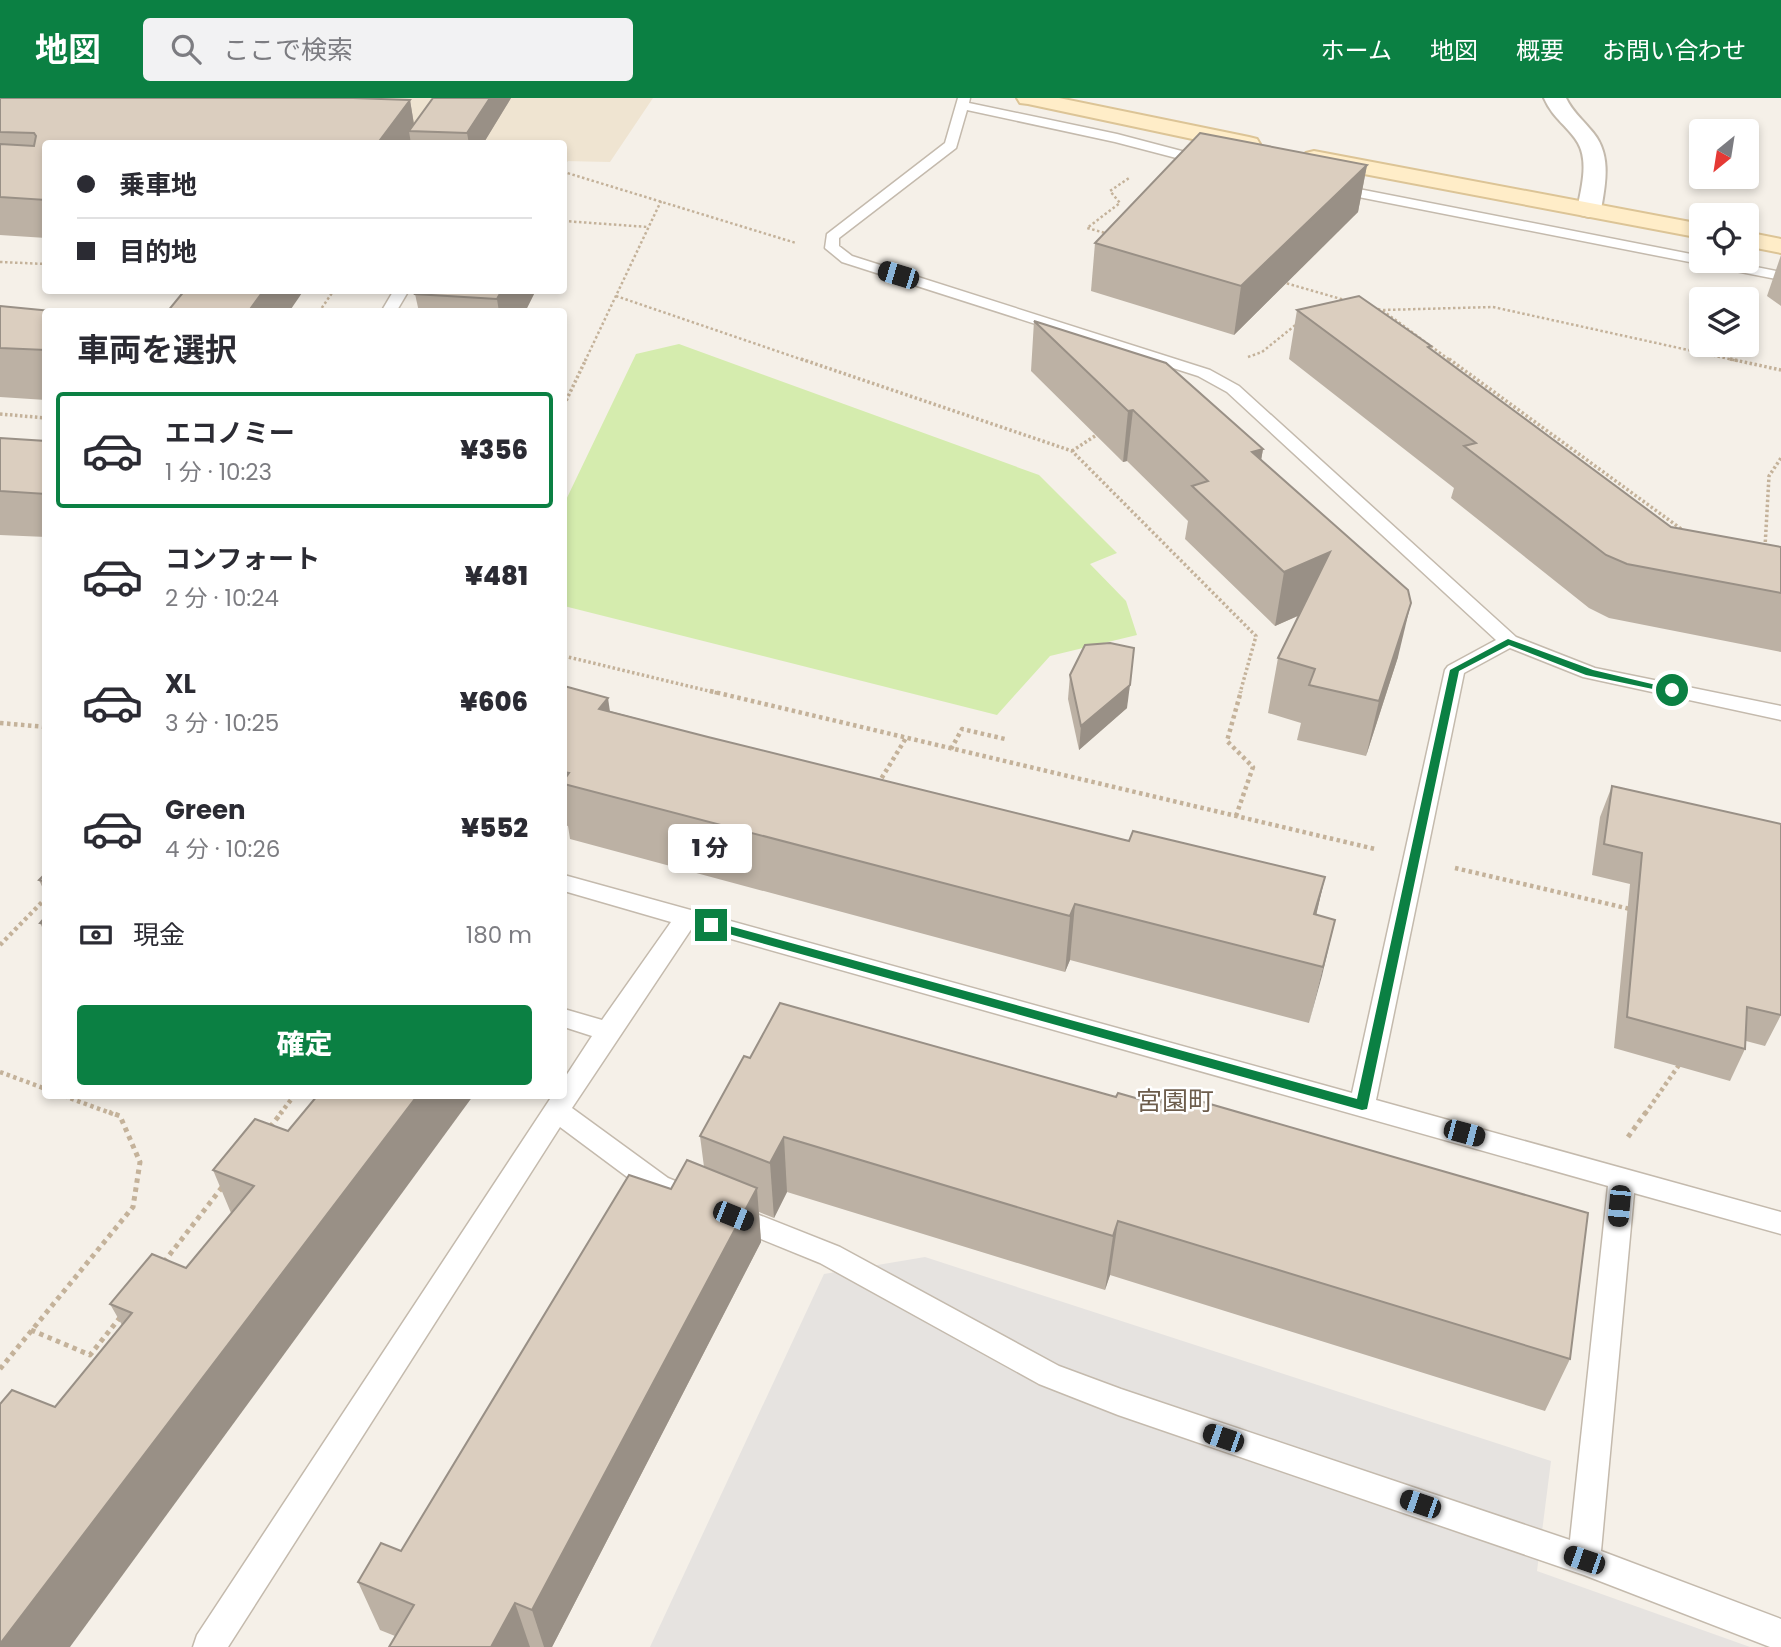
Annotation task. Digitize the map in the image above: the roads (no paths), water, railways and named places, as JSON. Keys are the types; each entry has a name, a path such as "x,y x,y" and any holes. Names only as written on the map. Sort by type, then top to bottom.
{"street":[{"path":"1028,98 1271,149"},
{"path":"1555,98 1561,114 1588,139 1596,175 1589,210"},
{"path":"1298,155 1689,229"},
{"path":"1759,242 1781,246"}],"lane":[{"path":"1223,166 963,101 951,145 832,237 832,248 846,259 1204,373 1233,389 1508,642 1590,673 1781,713"},
{"path":"1162,150 1178,129"},
{"path":"1318,185 1689,257"},
{"path":"1759,271 1781,276"},
{"path":"1362,1105 1455,670 1508,642"},
{"path":"567,884 1781,1223"},
{"path":"567,1095 687,918"},
{"path":"567,1019 608,1031"},
{"path":"209,1647 565,1099"},
{"path":"557,1111 659,1186 830,1255 1049,1375 1131,1406 1584,1560 1781,1635"},
{"path":"1584,1560 1622,1179"}],"district":[{"name":"宮園町","path":"1175,1101"}]}
